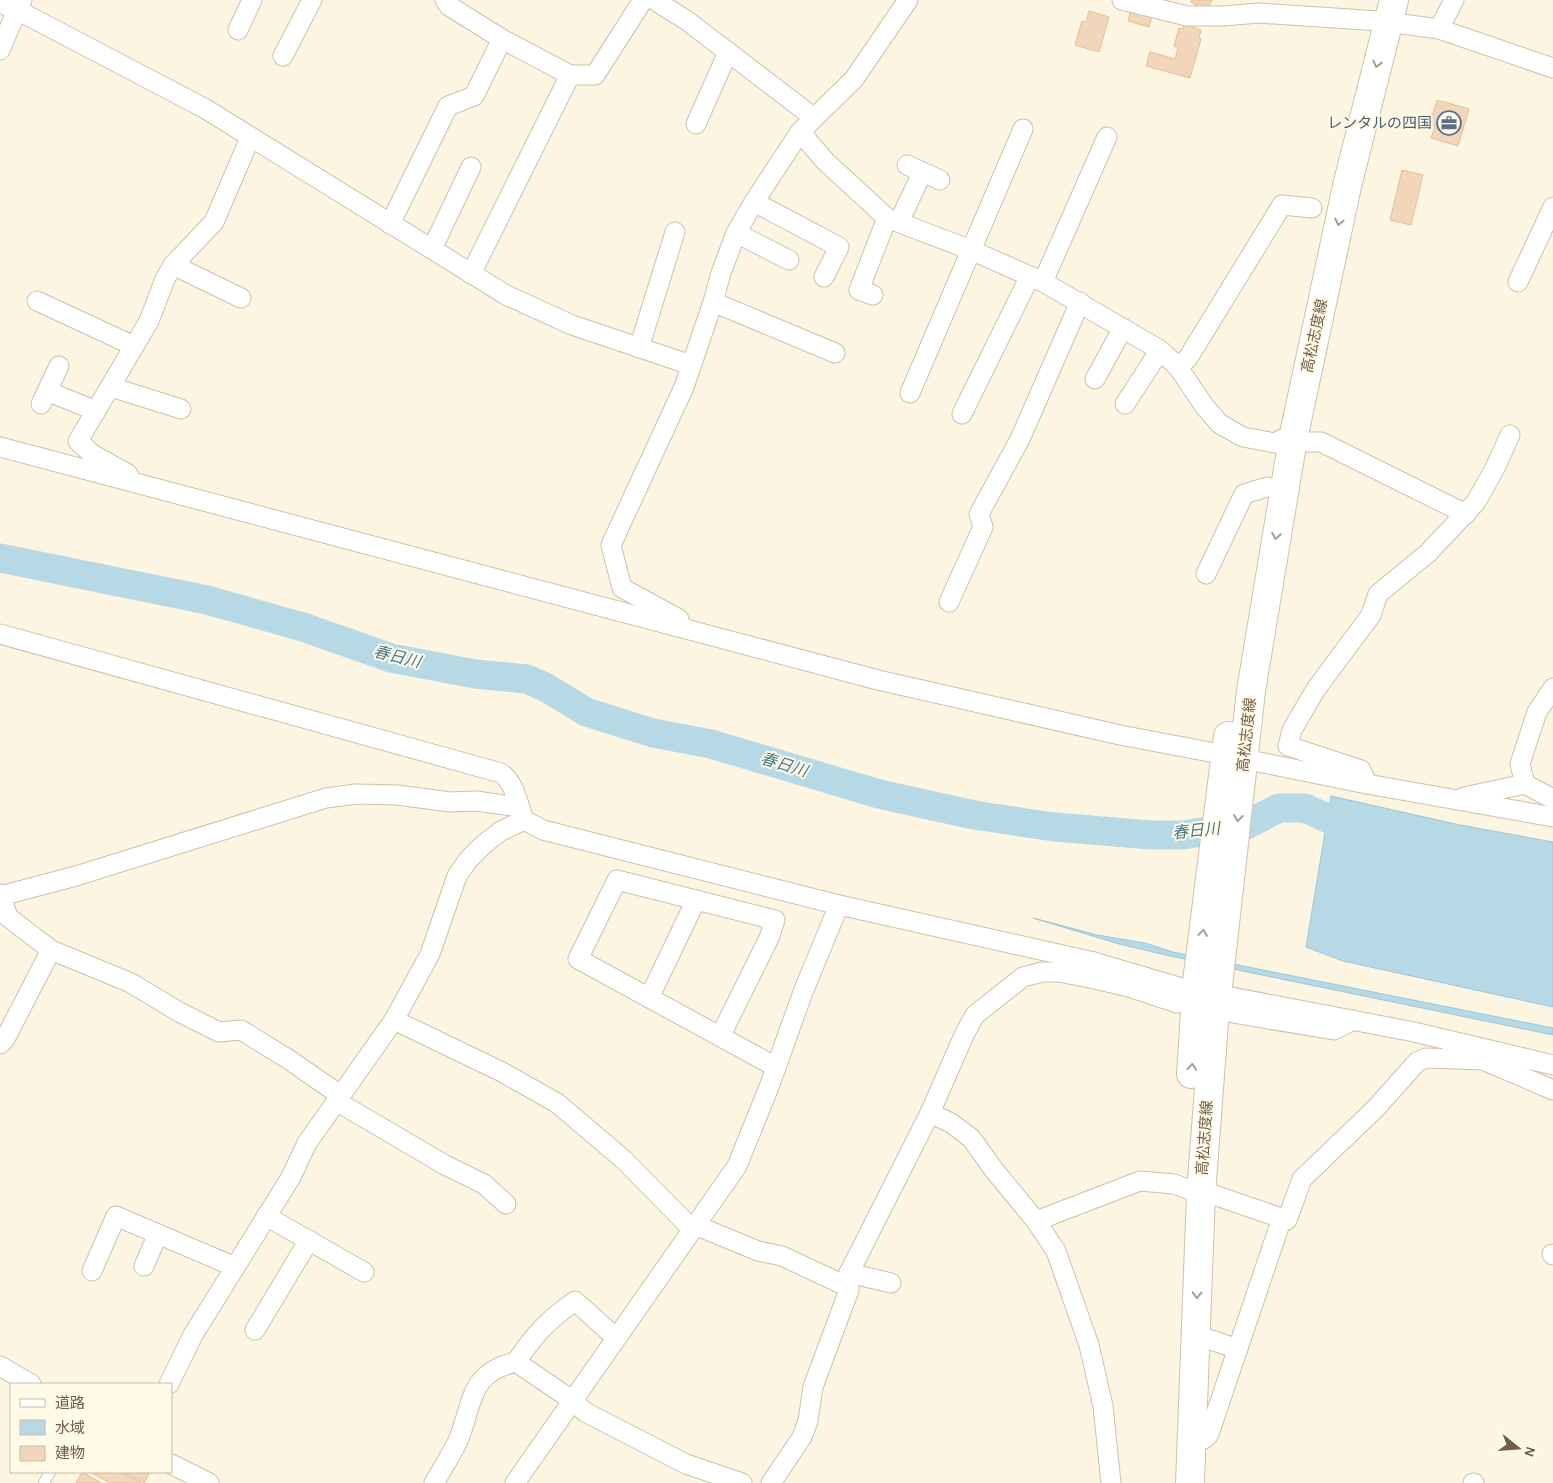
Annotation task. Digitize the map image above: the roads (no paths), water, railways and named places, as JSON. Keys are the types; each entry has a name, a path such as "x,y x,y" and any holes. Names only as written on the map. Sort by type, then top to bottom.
{"main road":[{"name":"高松志度線","path":"1235,762 1253,682 1284,441 1347,186 1382,11"},
{"name":"高松志度線","path":"1172,1483 1207,995 1235,762 1245,614 1267,486 1284,441"},
{"name":"高松志度線","path":"1190,1483 1195,1339 1192,1190"}],"street":[{"path":"238,30 252,0"},
{"path":"445,0 449,6 502,39 570,75 585,76 595,75 643,0"},
{"path":"654,0 686,20 813,117"},
{"path":"705,633 622,588 611,545 684,387 736,232 800,132 813,117 854,79 908,0"},
{"path":"1122,0 1187,16 1218,8 1258,13 1382,11 1553,68"},
{"path":"1439,29 1454,0"},
{"path":"283,56 318,2"},
{"path":"0,50 13,4 204,108 506,295 572,325 691,366"},
{"path":"390,224 448,106 474,96 502,39"},
{"path":"696,124 728,52"},
{"path":"471,274 570,75"},
{"path":"910,392 1023,129"},
{"path":"800,132 826,162 893,220 971,250 1036,279 1080,302 1160,350 1178,367 1205,407 1220,424 1242,437 1321,442 1466,514"},
{"path":"962,414 1036,279 1107,137"},
{"path":"148,486 92,454 78,441 149,321 164,279 173,265 214,222 250,138"},
{"path":"432,249 471,167"},
{"path":"873,295 860,290 915,169 940,180"},
{"path":"754,202 838,247 824,277"},
{"path":"1178,367 1188,358 1282,205 1312,208"},
{"path":"1518,282 1553,207"},
{"path":"640,348 675,232"},
{"path":"736,232 789,260"},
{"path":"173,265 241,298"},
{"path":"37,301 134,346"},
{"path":"713,302 786,324 835,353"},
{"path":"949,602 983,527 979,514 1020,439 1080,302"},
{"path":"1095,379 1123,328"},
{"path":"1126,404 1160,350"},
{"path":"59,366 44,398 96,411"},
{"path":"110,386 180,409"},
{"path":"1367,784 1361,770 1288,746 1292,730 1316,689 1371,615 1378,594 1428,553 1476,502 1495,468 1510,435"},
{"path":"0,447 878,680 1235,762 1553,817"},
{"path":"1206,574 1244,494 1267,486"},
{"path":"0,634 501,773 512,785 522,814"},
{"path":"1525,784 1520,764 1537,712 1553,688"},
{"path":"1454,799 1525,784 1553,799"},
{"path":"506,1204 484,1184 445,1165 338,1098 288,1059 241,1030 219,1032 179,1012 130,983 51,950 8,917 0,895 76,876 326,798 356,794 397,795 450,802 476,801 522,814 543,830 1092,970 1179,987 1207,995 1353,1020 1484,1054 1553,1065"},
{"path":"169,1383 193,1334 291,1177 306,1143 394,1020 430,954 456,876 468,860 484,844 522,814"},
{"path":"720,1037 769,938 775,920 617,880 578,958 649,998 720,1037 776,1067"},
{"path":"649,998 696,900"},
{"path":"515,1483 737,1166 776,1067 802,992 839,905"},
{"path":"0,1044 5,1039 51,950"},
{"path":"771,1483 802,1437 808,1421 813,1387 849,1280 930,1113 975,1014 1023,977 1042,972 1092,970"},
{"path":"394,1020 502,1072 557,1103 624,1160 694,1227 758,1251 782,1256 849,1280 892,1283"},
{"path":"1036,1221 1140,1182 1174,1184 1214,1195 1287,1220 1302,1180 1376,1108 1417,1062 1426,1058 1484,1054 1553,1090"},
{"path":"930,1113 952,1123 971,1138 994,1170 1036,1221 1056,1251 1089,1345 1103,1406 1111,1483"},
{"path":"92,1271 116,1216 235,1268"},
{"path":"266,1216 364,1272"},
{"path":"1191,1439 1204,1439 1209,1434 1282,1218"},
{"path":"144,1266 158,1234"},
{"path":"255,1330 309,1240"},
{"path":"434,1483 456,1443 478,1383 486,1374 500,1365 516,1362 536,1334 555,1315 574,1301 616,1338"},
{"path":"1195,1339 1208,1339 1238,1349"},
{"path":"516,1362 572,1400 585,1412 686,1464 742,1483"},
{"path":"0,1366 28,1383"},
{"path":"172,1464 209,1483"}],"water":[{"path":"1331,796 1460,825 1553,842 1553,1007 1343,961 1306,947"},
{"path":"1033,918 1097,935 1145,943 1173,952 1553,1028 1553,1035 1170,956 1119,944"}],"waterway":[{"name":"春日川","path":"0,558 207,600 303,627 391,658 475,674 527,679 547,688 586,712 653,733 711,744 879,794 974,815 1054,827 1151,835 1183,835 1246,825 1279,808 1305,808 1342,825 1361,838"}],"place":[{"name":"レンタルの四国","path":"1449,123"}]}
